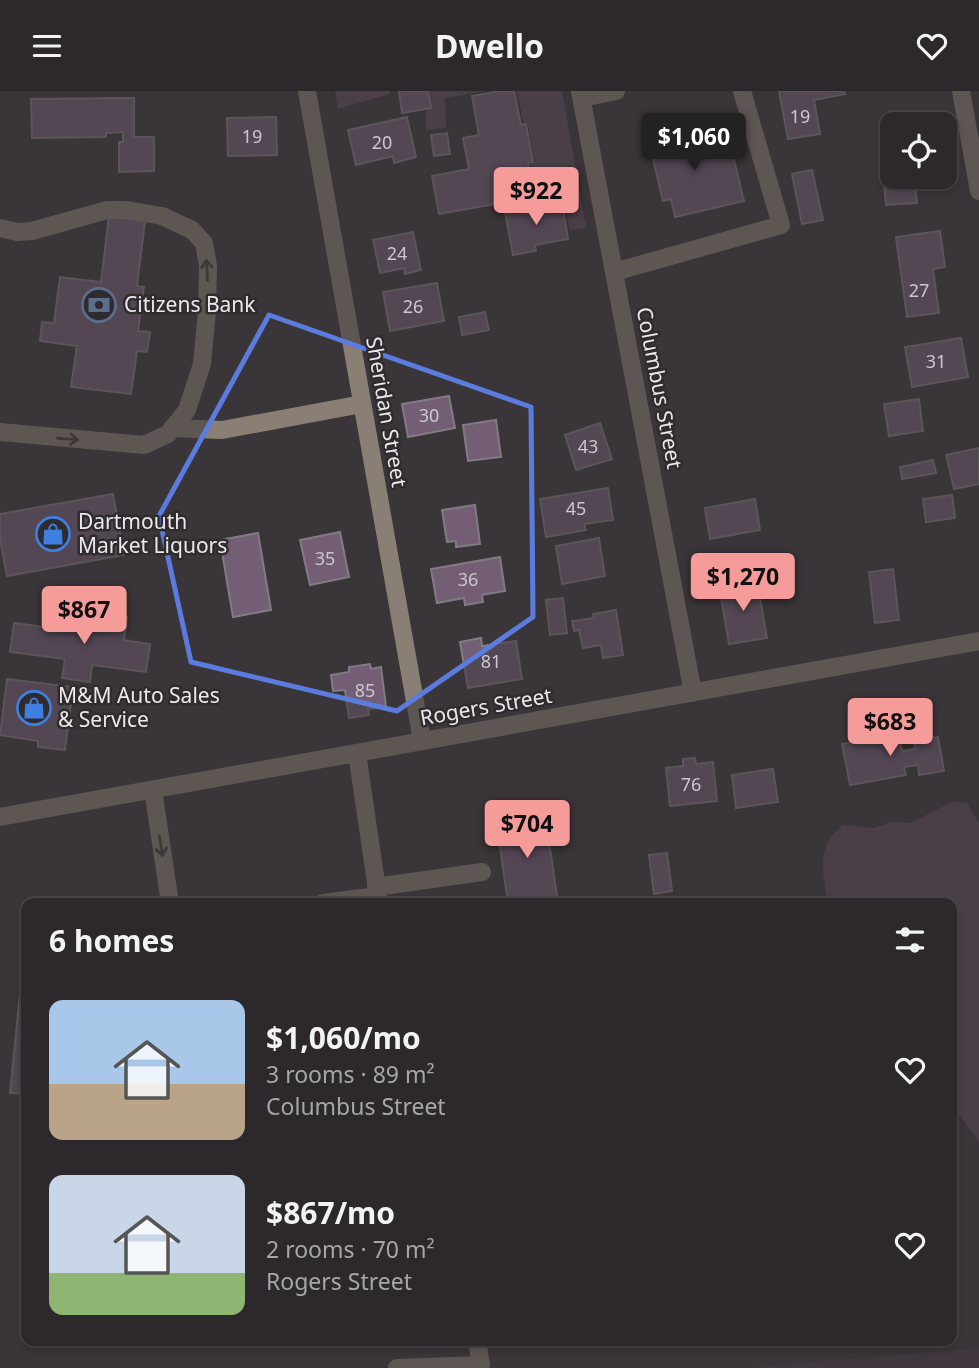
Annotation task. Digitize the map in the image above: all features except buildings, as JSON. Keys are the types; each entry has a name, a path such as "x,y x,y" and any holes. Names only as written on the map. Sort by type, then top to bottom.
{"street":[{"name":"Sheridan Street","path":"307,91 422,741"},
{"path":"581,95 616,91"},
{"path":"614,272 781,225 742,91"},
{"path":"961,91 979,191"},
{"name":"Columbus Street","path":"581,95 693,693"},
{"path":"0,228 17,232 32,231 107,210 127,210 162,216 192,230 204,243 208,266 202,363 187,410 168,434 144,445 0,432"},
{"path":"172,428 222,430 362,404"},
{"name":"Rogers Street","path":"0,817 979,641"},
{"path":"357,753 378,895"},
{"path":"153,790 169,898"},
{"path":"357,898 482,872"},
{"path":"397,1368 481,1365 478,1346"}],"highlighted area":[{"path":"269,315 531,407 533,617 397,711 191,662 159,516"}],"shaded area":[{"path":"335,91 390,91 390,94 338,109"},
{"path":"426,91 486,91 445,98 446,128 426,130"},
{"path":"517,91 562,91 586,228 570,230 563,199 537,204 530,164 535,162 528,124 523,121"},
{"path":"952,802 967,803 979,824 979,1143 957,1111 957,898 827,898 824,852 834,834 843,825 874,828 891,822 911,823"},
{"path":"979,1348 979,1368 742,1368"}],"place":[{"name":"Citizens Bank","path":"99,305"},
{"name":"Dartmouth Market Liquors","path":"53,534"},
{"name":"M&M Auto Sales & Service","path":"34,708"}]}
